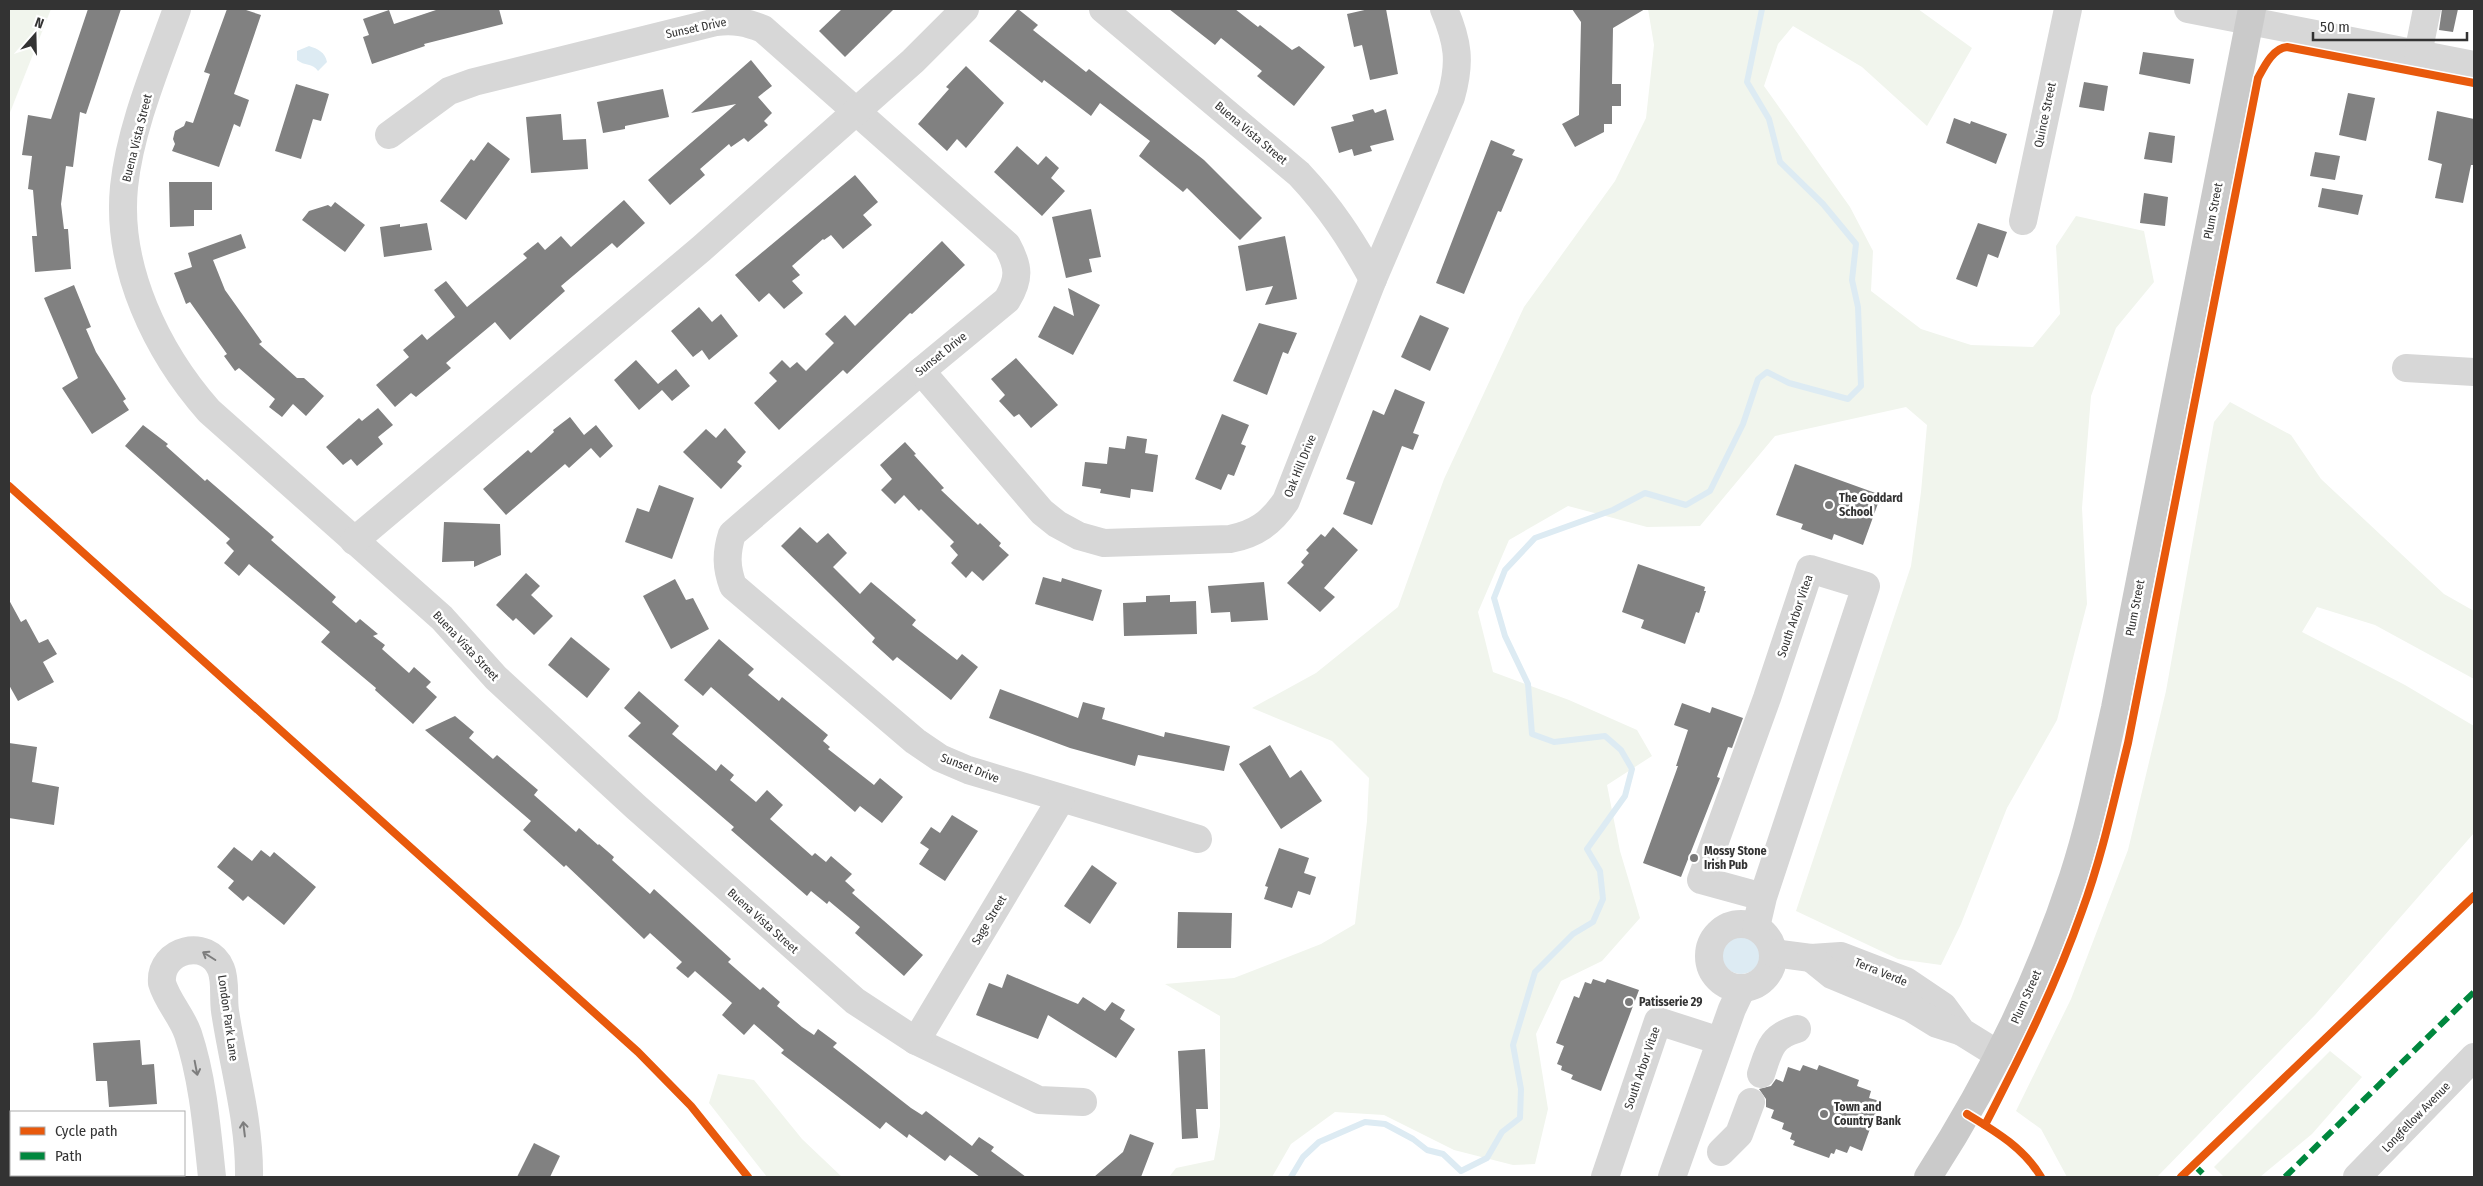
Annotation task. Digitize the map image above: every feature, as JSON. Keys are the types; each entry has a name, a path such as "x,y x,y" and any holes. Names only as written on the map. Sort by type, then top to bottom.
{"main road":[{"name":"Plum Street","path":"1928,1177 1967,1114 1999,1055 2045,954 2072,878 2093,806 2115,708 2251,15"}],"street":[{"name":"Buena Vista Street","path":"177,9 144,104 124,187 125,228 130,260 141,300 154,331 174,366 204,405 442,618 496,678 538,717 819,972 855,1001 916,1041 1039,1100 1083,1102"},
{"path":"354,541 702,248 856,113 913,61 965,9"},
{"name":"Buena Vista Street","path":"1103,9 1299,174 1325,202 1345,230 1373,279"},
{"name":"Oak Hill Drive","path":"921,371 1042,512 1057,524 1079,536 1104,544 1230,539 1245,536 1262,528 1276,516 1286,501 1373,279 1447,106 1457,76 1458,53 1454,31 1444,9"},
{"name":"Quince Street","path":"2023,221 2068,9"},
{"path":"2188,9 2251,15 2418,54 2474,65"},
{"path":"2418,54 2427,9"},
{"name":"Sunset Drive","path":"389,135 450,91 474,82 731,20 747,22 763,29 1007,245 1015,260 1017,273 1014,288 1007,300 921,371 732,534 727,550 727,570 733,586 915,741 940,758 968,770 1198,839"},
{"path":"2406,368 2474,372"},
{"name":"South Arbor Vitea","path":"1756,927 1763,897 1866,586 1810,569 1767,698 1701,880 1763,897"},
{"name":"Sage Street","path":"916,1041 1061,799"},
{"path":"1735,924 1756,927 1764,933 1771,942 1773,953 1773,963 1761,981 1742,988 1722,982 1710,965 1711,944 1724,927 1735,924"},
{"name":"London Park Lane","path":"212,1177 204,1110 192,1048 187,1031 162,983 161,975 169,959 187,950 206,953 216,959 221,970 225,1010 242,1114 249,1177"},
{"name":"Terra Verde","path":"1773,953 1811,958 1841,956 1906,981 1943,1006 1962,1032 1999,1055"},
{"path":"1672,1177 1720,1041 1742,988"},
{"name":"South Arbor Vitae","path":"1606,1177 1658,1021 1720,1041"},
{"path":"1761,1074 1769,1050 1782,1033 1797,1028"},
{"name":"Longfellow Avenue","path":"2357,1177 2474,1057"},
{"path":"1721,1152 1739,1134 1751,1102"}],"shaded area":[{"path":"9,9 51,9 9,115"},
{"path":"1648,9 1918,9 1972,48 1927,126 1862,67 1793,26 1778,44 1764,86 1850,207 1873,251 1871,291 1921,329 1971,345 2033,347 2060,314 2056,246 2076,216 2144,231 2154,282 2116,328 2091,396 2082,508 2087,604 2057,720 2007,808 1961,924 1941,965 1898,959 1796,911 1911,566 1921,492 1927,425 1906,407 1775,436 1700,526 1647,527 1568,506 1509,540 1478,612 1493,672 1569,700 1637,730 1652,756 1607,785 1620,851 1640,918 1602,961 1561,981 1536,1034 1548,1109 1535,1164 1513,1165 1454,1150 1384,1115 1335,1112 1291,1144 1272,1177 1169,1177 1176,1168 1214,1160 1220,1126 1220,1016 1165,984 1234,978 1321,944 1355,924 1367,821 1369,778 1332,741 1252,708 1316,673 1398,607 1444,479 1524,307 1615,181 1646,118 1654,45"},
{"path":"309,46 321,51 325,56 327,62 318,71 316,68 297,60 297,51"},
{"path":"2230,402 2291,435 2321,479 2444,594 2474,611 2474,679 2375,625 2317,607 2302,632 2405,685 2474,726 2474,833 2315,1015 2157,1177 2067,1177 2041,1129 2016,1111 2071,999 2128,850 2166,691 2214,422"},
{"path":"1741,936 1755,941 1760,955 1755,969 1741,974 1727,969 1722,955 1727,941"},
{"path":"2330,1051 2362,1077 2312,1134 2260,1177 2224,1177 2214,1167"},
{"path":"718,1074 754,1080 802,1139 842,1177 767,1177 709,1103"}],"building":[{"path":"88,9 121,9 86,114 80,112 73,167 66,166 61,204 64,229 68,229 71,269 35,272 32,236 37,236 33,190 28,189 32,156 22,155 28,115 51,119"},
{"path":"227,9 243,9 261,15 234,94 249,100 240,127 234,124 219,167 172,151 175,144 173,139 175,131 184,126 186,121 193,123 210,74 204,72"},
{"path":"439,9 499,9 503,24 424,44 425,46 372,64 363,37 369,35 363,19 389,10 394,24"},
{"path":"842,9 894,9 845,57 819,31"},
{"path":"1018,9 1038,25 1033,30 1086,72 1089,69 1204,160 1262,218 1240,240 1187,188 1183,192 1139,156 1150,141 1100,103 1091,116 1044,80 1042,83 989,41"},
{"path":"1169,9 1235,9 1258,27 1260,25 1292,50 1299,46 1325,67 1294,106 1257,76 1262,71 1221,38 1215,45"},
{"path":"1369,9 1386,9 1398,74 1370,80 1362,45 1354,47 1347,14"},
{"path":"1572,9 1645,9 1613,28 1612,84 1621,84 1621,106 1612,106 1612,124 1604,124 1604,132 1575,147 1562,124 1579,115 1581,22"},
{"path":"2442,9 2458,9 2453,32 2439,30"},
{"path":"2143,52 2194,59 2190,84 2139,74"},
{"path":"751,60 772,86 758,97 772,113 764,121 768,125 748,142 744,138 731,147 729,144 700,169 705,175 670,205 648,180 736,104 691,113"},
{"path":"966,66 1004,103 966,148 957,139 947,151 918,124 949,89 946,87"},
{"path":"2084,82 2108,86 2104,111 2079,107"},
{"path":"296,84 329,94 321,121 313,119 301,159 275,151"},
{"path":"663,89 669,117 625,126 625,129 603,133 597,102"},
{"path":"2348,93 2375,98 2366,141 2339,135"},
{"path":"1373,109 1375,113 1386,109 1394,140 1370,146 1372,151 1354,156 1352,149 1339,153 1331,127 1354,121 1352,115"},
{"path":"2437,111 2474,119 2474,165 2471,165 2463,203 2435,198 2442,164 2428,160"},
{"path":"561,114 563,140 586,139 588,169 531,173 526,117"},
{"path":"1954,118 1970,124 1971,121 2007,134 1996,164 1946,143"},
{"path":"2149,132 2175,136 2172,163 2144,159"},
{"path":"1491,140 1515,150 1512,155 1523,159 1501,212 1498,211 1464,294 1436,283"},
{"path":"488,142 510,159 466,220 440,201 471,159 474,161"},
{"path":"1017,146 1038,165 1046,156 1059,168 1051,178 1065,191 1042,216 994,172"},
{"path":"2315,152 2340,156 2335,180 2310,176"},
{"path":"855,175 878,202 863,215 872,225 843,249 831,235 823,239 792,266 800,275 792,281 803,293 784,309 769,293 759,302 735,275"},
{"path":"169,182 212,182 212,210 194,210 194,226 170,227"},
{"path":"2322,188 2363,195 2358,215 2318,207"},
{"path":"2144,193 2168,197 2165,226 2140,223"},
{"path":"624,200 645,223 617,248 612,243 561,286 565,291 510,340 495,322 446,363 451,368 416,397 411,393 395,407 376,385 409,357 403,350 422,334 427,340 455,317 434,290 446,281 467,307 527,258 523,254 538,242 545,250 561,236 571,247"},
{"path":"335,202 365,225 345,252 302,220 309,211 328,205 331,207"},
{"path":"1091,209 1101,257 1089,259 1092,272 1066,278 1052,217"},
{"path":"427,223 432,250 384,257 380,227 400,224 400,227"},
{"path":"1978,223 2007,232 1998,258 1988,254 1977,287 1956,279"},
{"path":"241,234 246,248 213,260 225,290 262,342 259,344 297,378 304,378 324,396 306,416 293,404 282,417 269,407 275,399 239,368 235,371 224,356 227,354 190,302 186,304 174,273 192,267 188,253"},
{"path":"1285,236 1297,299 1265,305 1273,286 1246,291 1238,246"},
{"path":"942,241 965,265 912,314 910,313 847,374 843,370 779,430 754,403 777,381 769,373 782,360 790,368 797,362 806,371 834,343 825,334 845,315 855,326"},
{"path":"74,285 91,327 86,329 96,352 126,399 123,401 129,410 92,434 62,388 78,378 44,298"},
{"path":"1068,288 1100,305 1073,355 1038,337 1054,306 1074,316"},
{"path":"699,307 712,322 721,314 738,336 709,360 702,350 693,357 671,331"},
{"path":"1420,315 1449,328 1430,371 1401,357"},
{"path":"1259,323 1297,333 1288,354 1283,352 1267,395 1233,381"},
{"path":"1016,358 1058,405 1031,428 1019,414 1014,417 999,401 1005,395 991,379"},
{"path":"636,360 658,384 676,369 690,386 672,401 662,390 639,410 614,380"},
{"path":"1395,389 1425,402 1413,433 1419,435 1413,450 1402,446 1372,525 1343,514 1355,482 1346,479 1373,410 1384,415"},
{"path":"378,408 393,425 378,437 383,444 357,466 351,459 343,465 326,447 359,418 362,421"},
{"path":"1222,414 1249,425 1241,444 1246,446 1234,476 1228,474 1221,490 1195,479"},
{"path":"570,417 584,435 596,425 613,446 600,458 591,448 569,468 565,464 506,515 483,489 528,450 531,453 554,432 553,430"},
{"path":"143,425 168,444 166,446 205,481 207,479 274,537 271,540 336,597 332,602 356,623 360,619 378,634 373,636 385,645 382,649 409,673 414,667 431,682 426,687 437,697 413,724 375,690 376,688 321,642 330,632 249,564 239,576 224,563 234,551 226,543 230,539 125,446"},
{"path":"725,428 746,452 737,462 742,466 721,489 683,452 706,429 716,438"},
{"path":"1127,436 1147,439 1145,453 1158,455 1153,492 1131,489 1130,498 1100,493 1101,489 1082,486 1085,462 1107,464 1109,447 1125,449"},
{"path":"905,442 916,454 914,455 944,488 941,490 978,525 980,523 1001,543 999,546 1009,555 983,581 972,571 966,578 951,563 958,555 950,546 954,542 921,509 919,511 904,495 895,504 881,490 892,479 880,465"},
{"name":"The Goddard School","path":"1795,464 1881,495 1863,545 1834,534 1832,540 1801,529 1803,524 1776,515"},
{"path":"659,485 694,498 672,559 625,542 637,508 649,512"},
{"path":"444,522 500,524 501,555 474,567 474,561 442,562"},
{"path":"800,527 817,543 828,533 847,553 833,567 860,594 871,582 916,620 912,625 957,660 962,654 978,667 951,700 897,657 893,661 872,642 875,638 781,546"},
{"path":"1333,527 1358,550 1324,588 1335,597 1320,612 1287,583 1304,565 1301,562 1309,553 1306,550 1321,534 1325,537"},
{"path":"1638,564 1705,587 1704,591 1706,591 1699,613 1696,612 1685,644 1641,628 1644,620 1622,612"},
{"path":"526,573 540,586 531,595 553,616 534,635 516,618 513,621 496,605"},
{"path":"1043,577 1061,582 1062,578 1102,590 1093,621 1035,604"},
{"path":"675,579 686,600 693,598 709,629 671,649 643,596"},
{"path":"1264,582 1268,620 1231,622 1230,612 1211,613 1208,586"},
{"path":"1170,595 1170,602 1196,601 1197,634 1124,636 1123,603 1146,602 1146,596"},
{"path":"9,600 21,622 26,619 39,643 48,639 57,654 43,662 54,682 18,701 9,685"},
{"path":"571,637 610,669 587,698 548,665"},
{"path":"719,639 754,669 748,675 779,701 782,697 828,735 823,741 830,747 828,749 874,785 880,778 903,797 882,823 860,806 855,812 711,687 703,696 684,680"},
{"path":"1000,689 1078,718 1083,702 1105,708 1102,719 1164,737 1165,732 1230,746 1224,771 1138,755 1135,766 1070,748 989,718"},
{"path":"639,691 679,726 672,734 716,771 721,764 734,775 730,780 756,802 767,790 783,805 770,819 812,856 815,853 826,862 831,856 852,874 845,881 855,890 852,893 923,955 904,976 855,933 860,927 829,901 827,904 811,891 807,896 731,830 734,827 628,736 641,723 624,708"},
{"path":"1682,703 1710,713 1712,707 1743,718 1732,748 1728,747 1717,777 1720,778 1681,877 1643,863 1678,766 1676,766 1688,730 1674,725"},
{"path":"455,716 474,732 469,738 493,759 497,755 538,790 534,795 576,832 579,828 599,844 614,857 612,860 650,894 654,889 731,959 728,962 760,990 763,987 780,1002 777,1006 802,1027 814,1035 818,1029 837,1043 833,1047 911,1108 922,1115 926,1111 972,1146 979,1137 994,1147 991,1151 1026,1177 980,1177 950,1155 945,1161 909,1134 907,1138 886,1122 880,1129 781,1053 784,1050 754,1024 744,1035 722,1015 732,1003 695,971 688,978 676,968 682,962 650,933 644,939 566,865 564,867 523,830 531,821 425,730"},
{"path":"9,743 37,747 32,782 59,787 54,825 9,818"},
{"path":"1270,745 1290,778 1301,770 1322,801 1281,829 1239,764"},
{"path":"952,815 978,831 945,881 919,864 929,849 920,843 931,827 940,833"},
{"path":"234,847 252,861 261,850 270,857 274,852 316,887 284,925 248,896 243,901 228,888 234,881 217,867"},
{"path":"1279,848 1309,858 1304,873 1316,877 1310,895 1298,891 1292,908 1264,899 1268,887 1265,886"},
{"path":"1092,865 1117,883 1090,924 1064,906"},
{"path":"1178,912 1232,913 1231,948 1177,948"},
{"path":"1007,974 1078,1004 1083,997 1105,1011 1112,1002 1125,1010 1120,1019 1135,1029 1116,1058 1048,1015 1038,1039 976,1015 989,983 1002,988"},
{"path":"1593,979 1605,983 1607,979 1639,990 1601,1091 1571,1079 1573,1075 1561,1070 1562,1066 1557,1064 1564,1046 1556,1043 1574,996 1579,998 1585,982 1591,984"},
{"path":"140,1040 142,1065 154,1064 157,1104 109,1107 107,1081 96,1081 93,1043"},
{"path":"1205,1049 1208,1109 1196,1109 1198,1138 1182,1139 1178,1051"},
{"name":"Town and Country Bank","path":"1803,1065 1817,1070 1819,1065 1859,1080 1857,1086 1871,1091 1869,1098 1880,1101 1862,1151 1850,1146 1847,1153 1836,1149 1829,1158 1793,1145 1795,1141 1790,1139 1792,1133 1782,1129 1784,1123 1771,1118 1774,1110 1766,1107 1766,1099 1759,1089 1771,1086 1776,1079 1783,1082 1788,1067 1800,1071"},
{"path":"1130,1134 1154,1143 1141,1177 1094,1177 1123,1152"},
{"path":"534,1143 560,1156 550,1177 517,1177"}],"waterway":[{"path":"1291,1177 1303,1157 1319,1142 1365,1122 1385,1124 1413,1139 1427,1150 1443,1154 1461,1171 1487,1158 1502,1132 1520,1118 1521,1089 1513,1045 1535,972 1573,934 1593,922 1603,899 1600,871 1587,849 1625,796 1632,769 1621,750 1605,736 1554,742 1532,734 1528,684 1505,636 1494,598 1505,570 1535,538 1613,510 1645,493 1686,505 1710,491 1743,424 1758,379 1767,372 1789,383 1848,399 1861,386 1858,307 1852,280 1856,244 1823,204 1780,162 1769,119 1747,82 1762,9"}],"marked path":[{"path":"2285,1177 2474,992"},
{"path":"2194,1165 2206,1177"}],"cycle path":[{"path":"1985,1125 2025,1046 2061,966 2089,891 2107,828 2128,743 2258,78 2273,54 2287,47 2474,83"},
{"path":"9,486 638,1052 691,1106 748,1177"},
{"path":"2181,1177 2474,896"},
{"path":"1967,1114 2008,1141 2026,1157 2041,1177"}],"place":[{"name":"The Goddard School","path":"1829,505"},
{"name":"Mossy Stone Irish Pub","path":"1694,858"},
{"name":"Patisserie 29","path":"1629,1002"},
{"name":"Town and Country Bank","path":"1824,1114"}]}
